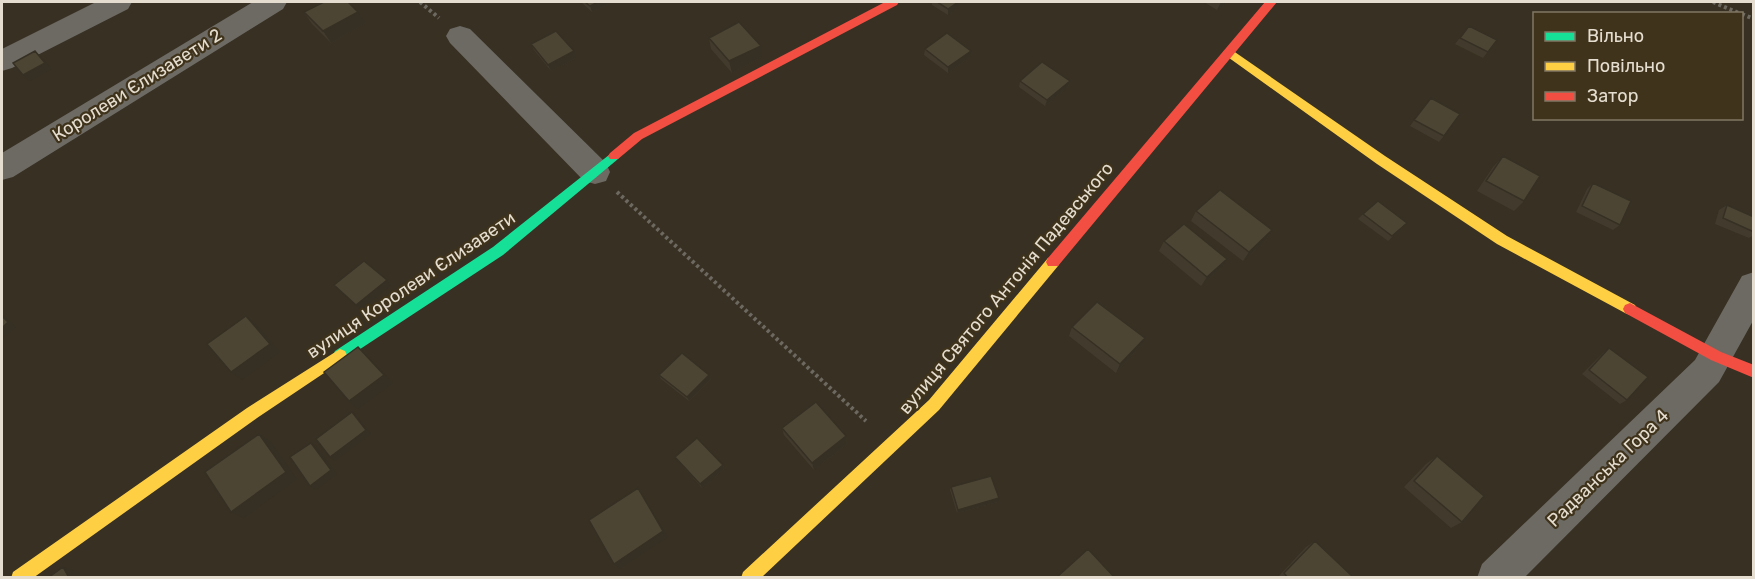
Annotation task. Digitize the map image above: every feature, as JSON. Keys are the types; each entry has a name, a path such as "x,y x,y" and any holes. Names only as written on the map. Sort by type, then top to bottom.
{"street":[{"path":"2,61 118,2"},
{"name":"Королеви Єлизавети 2","path":"2,168 273,2"},
{"name":"вулиця Королеви Єлизавети","path":"18,578 252,413 498,251 638,135 893,2"},
{"name":"вулиця Святого Антонія Падевського","path":"749,578 893,446 934,405 1271,2"},
{"path":"460,36 595,172"},
{"path":"1229,52 1381,160 1502,240 1716,356 1754,372"},
{"name":"Радванська Гора 4","path":"1496,578 1707,371 1754,286"}],"path":[{"path":"1713,2 1736,12"},
{"path":"595,172 893,446"}],"building":[{"path":"324,2 348,2 358,12 323,31 304,12"},
{"path":"585,2 598,2 590,6"},
{"path":"937,2 958,2 948,9"},
{"path":"739,22 761,46 729,61 709,38"},
{"path":"1469,26 1497,40 1488,52 1460,38"},
{"path":"556,31 574,51 548,65 531,44"},
{"path":"947,33 971,51 948,67 925,49"},
{"path":"35,51 45,63 23,75 13,63"},
{"path":"1042,62 1070,81 1047,100 1020,81"},
{"path":"1431,98 1460,114 1444,136 1414,120"},
{"path":"1503,156 1540,176 1524,201 1486,181"},
{"path":"1593,183 1631,201 1620,225 1582,206"},
{"path":"1220,190 1272,230 1249,252 1196,211"},
{"path":"1378,201 1407,223 1392,236 1363,214"},
{"path":"1727,205 1754,217 1754,232 1723,218"},
{"path":"1184,224 1227,259 1207,277 1164,241"},
{"path":"364,261 387,280 356,305 334,285"},
{"path":"1097,302 1145,338 1120,364 1072,327"},
{"path":"2,316 8,322 2,328"},
{"path":"246,316 270,344 231,372 207,344"},
{"path":"358,347 384,375 349,401 324,372"},
{"path":"1609,348 1648,377 1627,400 1589,370"},
{"path":"682,353 709,375 687,397 659,375"},
{"path":"816,402 846,436 812,463 782,428"},
{"path":"352,412 366,430 330,457 316,439"},
{"path":"259,434 286,472 231,512 205,472"},
{"path":"697,438 723,465 700,484 675,457"},
{"path":"311,443 331,470 310,486 290,457"},
{"path":"1437,456 1484,496 1462,522 1414,481"},
{"path":"991,476 999,498 958,510 951,487"},
{"path":"638,488 663,531 614,564 589,520"},
{"path":"1315,541 1354,578 1288,578 1284,573"},
{"path":"1088,549 1115,578 1056,578"},
{"path":"63,567 69,578 48,578"}],"traffic: fast":[{"path":"340,355 498,251 614,156"}],"traffic: slow":[{"path":"1229,52 1381,160 1502,240 1630,309"},
{"path":"749,578 934,405 1053,262"},
{"path":"19,578 252,413 340,355"}],"traffic: jam":[{"path":"614,156 638,136 893,2"},
{"path":"1053,262 1271,2"},
{"path":"1630,309 1716,356 1754,372"}]}
